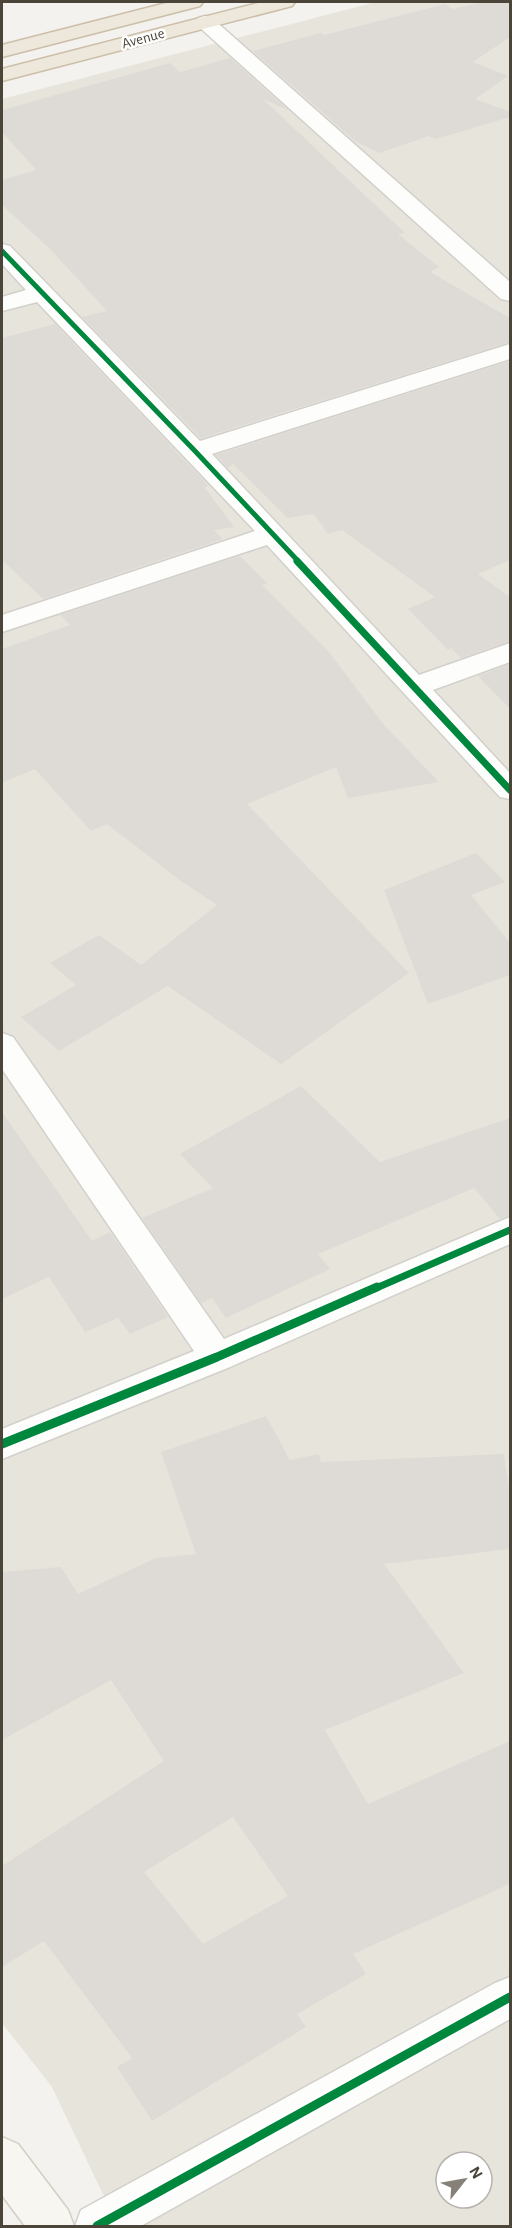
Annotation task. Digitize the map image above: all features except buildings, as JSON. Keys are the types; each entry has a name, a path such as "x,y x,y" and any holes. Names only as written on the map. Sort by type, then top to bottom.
{"highway":[{"path":"2,51 193,2"},
{"name":"Avenue","path":"2,75 285,2"}],"main road":[{"path":"2,2159 52,2226"}],"street":[{"path":"205,22 510,294"},
{"path":"2,251 273,534 510,790"},
{"path":"2,304 42,293"},
{"path":"195,452 510,351"},
{"path":"2,624 273,534"},
{"path":"414,687 510,652"},
{"path":"2,1046 217,1357"},
{"path":"2,1444 217,1357 510,1230"},
{"path":"97,2226 510,1997"}],"shaded area":[{"path":"376,2 510,2 510,2226 118,2226 52,2087 2,2023 2,99"}],"cycle path":[{"path":"2,251 195,451 510,790"},
{"path":"2,1444 217,1357 510,1230"},
{"path":"97,2226 510,1997"}]}
